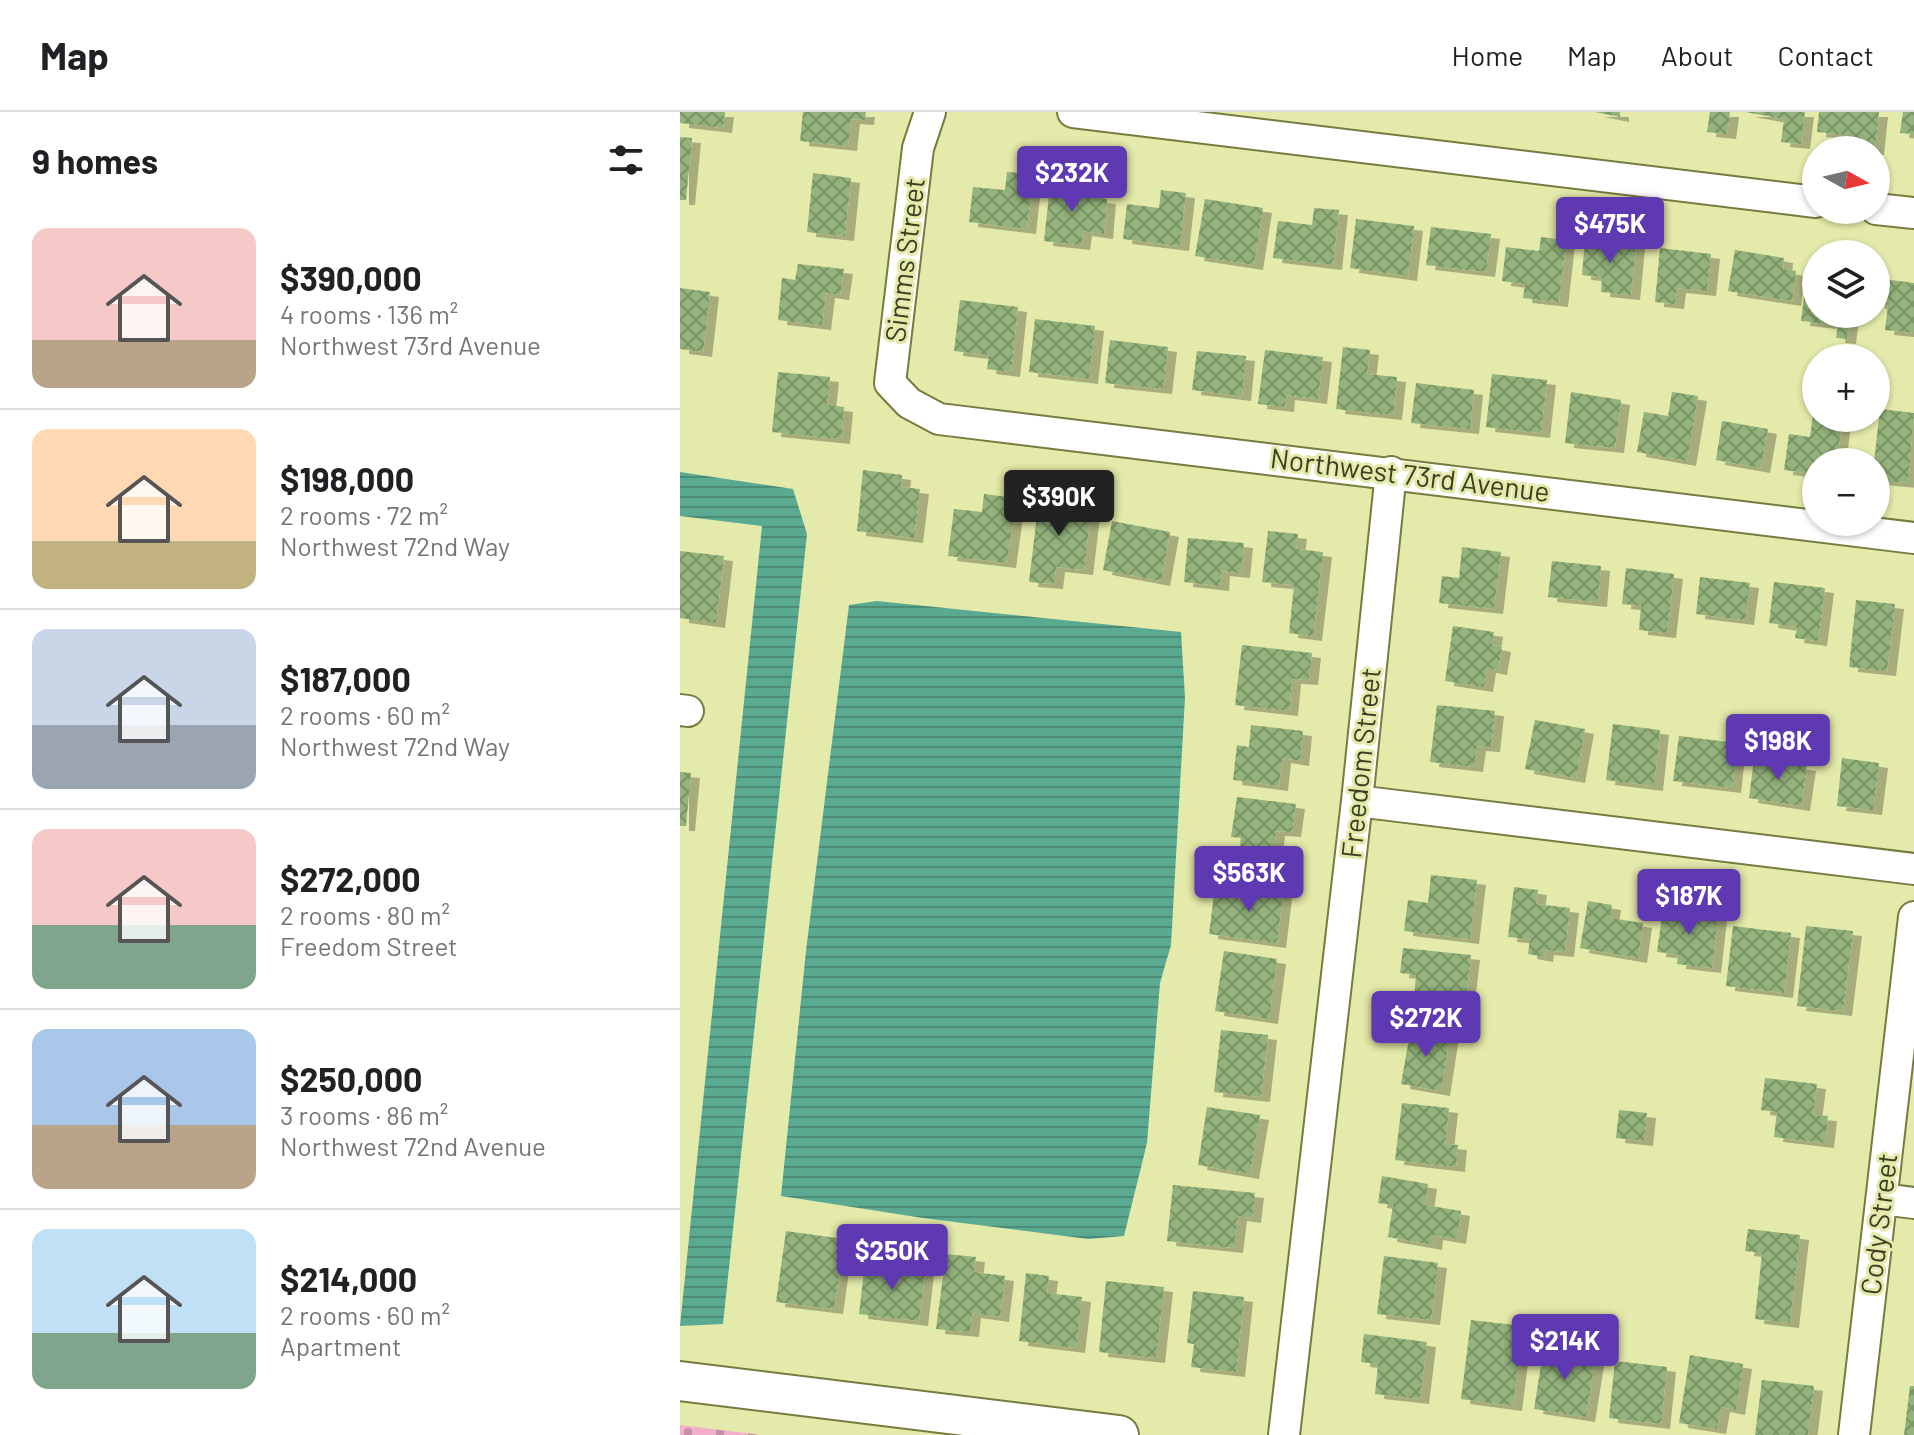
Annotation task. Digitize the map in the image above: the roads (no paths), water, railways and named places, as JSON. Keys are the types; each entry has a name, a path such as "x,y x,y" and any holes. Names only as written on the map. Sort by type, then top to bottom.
{"street":[{"name":"Simms Street","path":"909,403 890,383 918,148 930,112"},
{"path":"1073,112 1176,118 1802,200"},
{"path":"1890,210 1914,213"},
{"name":"Northwest 73rd Avenue","path":"909,403 939,419 1914,538"},
{"name":"Freedom Street","path":"1284,1435 1357,801 1391,472"},
{"path":"1357,801 1914,869"},
{"name":"Cody Street","path":"1854,1435 1914,917"},
{"path":"1882,1199 1914,1203"},
{"path":"680,1381 1119,1435"}],"water":[{"path":"680,472 793,489 807,534 723,1324 680,1326 762,526 680,516"},
{"path":"877,601 1181,632 1185,698 1171,945 1160,983 1147,1143 1124,1236 1088,1239 781,1196 806,951 849,605"}]}
